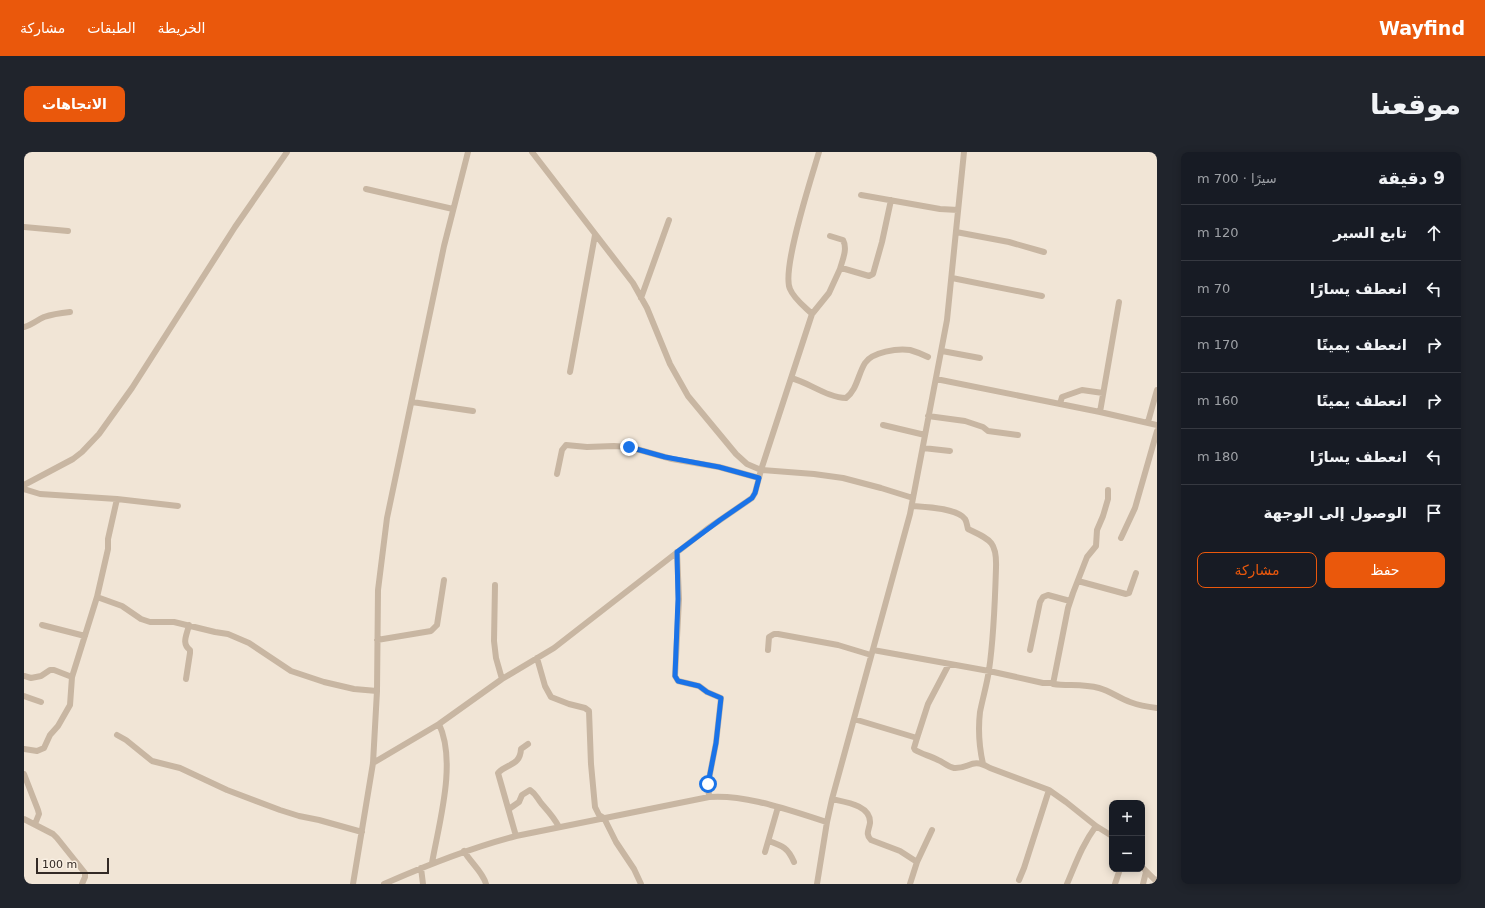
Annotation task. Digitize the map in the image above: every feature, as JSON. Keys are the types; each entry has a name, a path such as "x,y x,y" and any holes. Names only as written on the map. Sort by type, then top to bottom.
{"street":[{"path":"24,478 27,484 73,459 99,434 132,388 248,208 287,152"},
{"path":"354,884 373,763 378,691 378,590 387,518 391,493 453,209 468,152"},
{"path":"532,152 626,273 641,298 670,364 688,396 746,464 761,470 843,478 913,498"},
{"path":"812,314 794,296 789,288 788,282 791,257 819,152"},
{"path":"817,884 832,799 904,542 912,506 947,320 964,152"},
{"path":"366,189 453,209"},
{"path":"861,195 958,210"},
{"path":"840,269 869,276 872,275 882,242 891,200"},
{"path":"641,298 669,220"},
{"path":"24,227 68,231"},
{"path":"956,232 1009,242 1044,252"},
{"path":"570,372 595,235"},
{"path":"373,763 439,724 502,679 554,648 677,552 752,498 755,493 761,470 812,314 829,293 840,269 845,243 843,240 830,236"},
{"path":"952,278 1042,296"},
{"path":"1100,412 1119,302"},
{"path":"24,327 30,326 55,313 70,312"},
{"path":"791,378 827,393 846,398 851,395 865,363 872,357 884,352 900,349 910,350 928,357"},
{"path":"942,351 980,358"},
{"path":"936,379 1157,425"},
{"path":"1060,404 1062,397 1082,390 1103,393"},
{"path":"1148,422 1157,390"},
{"path":"412,402 473,411"},
{"path":"928,416 965,421 983,427 988,431 1018,435"},
{"path":"883,425 926,435"},
{"path":"1121,538 1135,508 1157,430"},
{"path":"557,474 562,450 566,445 587,447 621,446 636,448 679,460 719,467 759,478"},
{"path":"923,448 950,451"},
{"path":"24,489 40,494 117,499 178,506"},
{"path":"1053,684 1064,624 1070,601 1087,557 1096,546 1097,530 1103,516 1108,490"},
{"path":"24,749 37,752 44,748 50,735 58,726 70,705 72,677 97,597 117,499"},
{"path":"912,506 950,511 959,514 966,520 968,529 988,540 994,546 996,557 995,599 989,671 979,722 983,764"},
{"path":"677,552 678,599 675,676 678,681 699,686 707,692 721,698 716,743 708,784 709,797"},
{"path":"1078,580 1126,594 1130,591 1136,573"},
{"path":"377,640 434,630 437,625 444,580"},
{"path":"495,585 495,651 502,679"},
{"path":"1030,650 1040,602 1043,597 1048,595 1070,601"},
{"path":"97,597 122,606 141,619 150,622 174,622 228,634 249,643 291,671 324,682 354,689 378,691"},
{"path":"42,625 85,636"},
{"path":"186,679 190,650 185,643 189,625"},
{"path":"768,650 769,637 774,634 989,671 1043,683 1080,684 1099,688 1130,702 1157,708"},
{"path":"537,658 545,686 551,697 585,708 589,711 595,807 599,815 604,818 616,842 634,868 641,884"},
{"path":"949,664 928,704 916,738 914,748 916,751 938,760 950,767 958,768 976,762 983,764 1049,790 1109,834"},
{"path":"24,676 31,678 41,676 50,670 54,670 72,677"},
{"path":"24,696 41,702"},
{"path":"854,719 916,738"},
{"path":"432,863 447,776 445,744 443,732 439,724"},
{"path":"117,735 126,740 152,761 180,768 280,810 362,832"},
{"path":"516,836 498,773 518,761 521,755 521,749 528,744"},
{"path":"24,774 39,814 36,824"},
{"path":"509,809 519,802 522,795 530,790 535,793 541,803 551,813 559,827"},
{"path":"1019,880 1049,790"},
{"path":"384,884 464,851 516,836 709,797 726,796 778,807 827,822"},
{"path":"832,799 863,808 870,818 867,837 900,851 917,862"},
{"path":"765,852 778,807"},
{"path":"24,819 36,824 57,838 85,875 82,884"},
{"path":"1067,884 1086,839 1096,826"},
{"path":"910,884 917,862 932,830"},
{"path":"769,841 786,848 790,852 794,862"},
{"path":"464,851 469,861 483,876 486,884"},
{"path":"420,868 423,884"},
{"path":"1145,870 1157,882"},
{"path":"1115,884 1119,872"},
{"path":"1143,884 1144,872"}],"route":[{"path":"629,447 665,457 719,467 759,478 755,493 750,500 677,552 678,599 674,666 675,676 678,681 699,686 707,692 721,698 716,743 708,784"}]}
